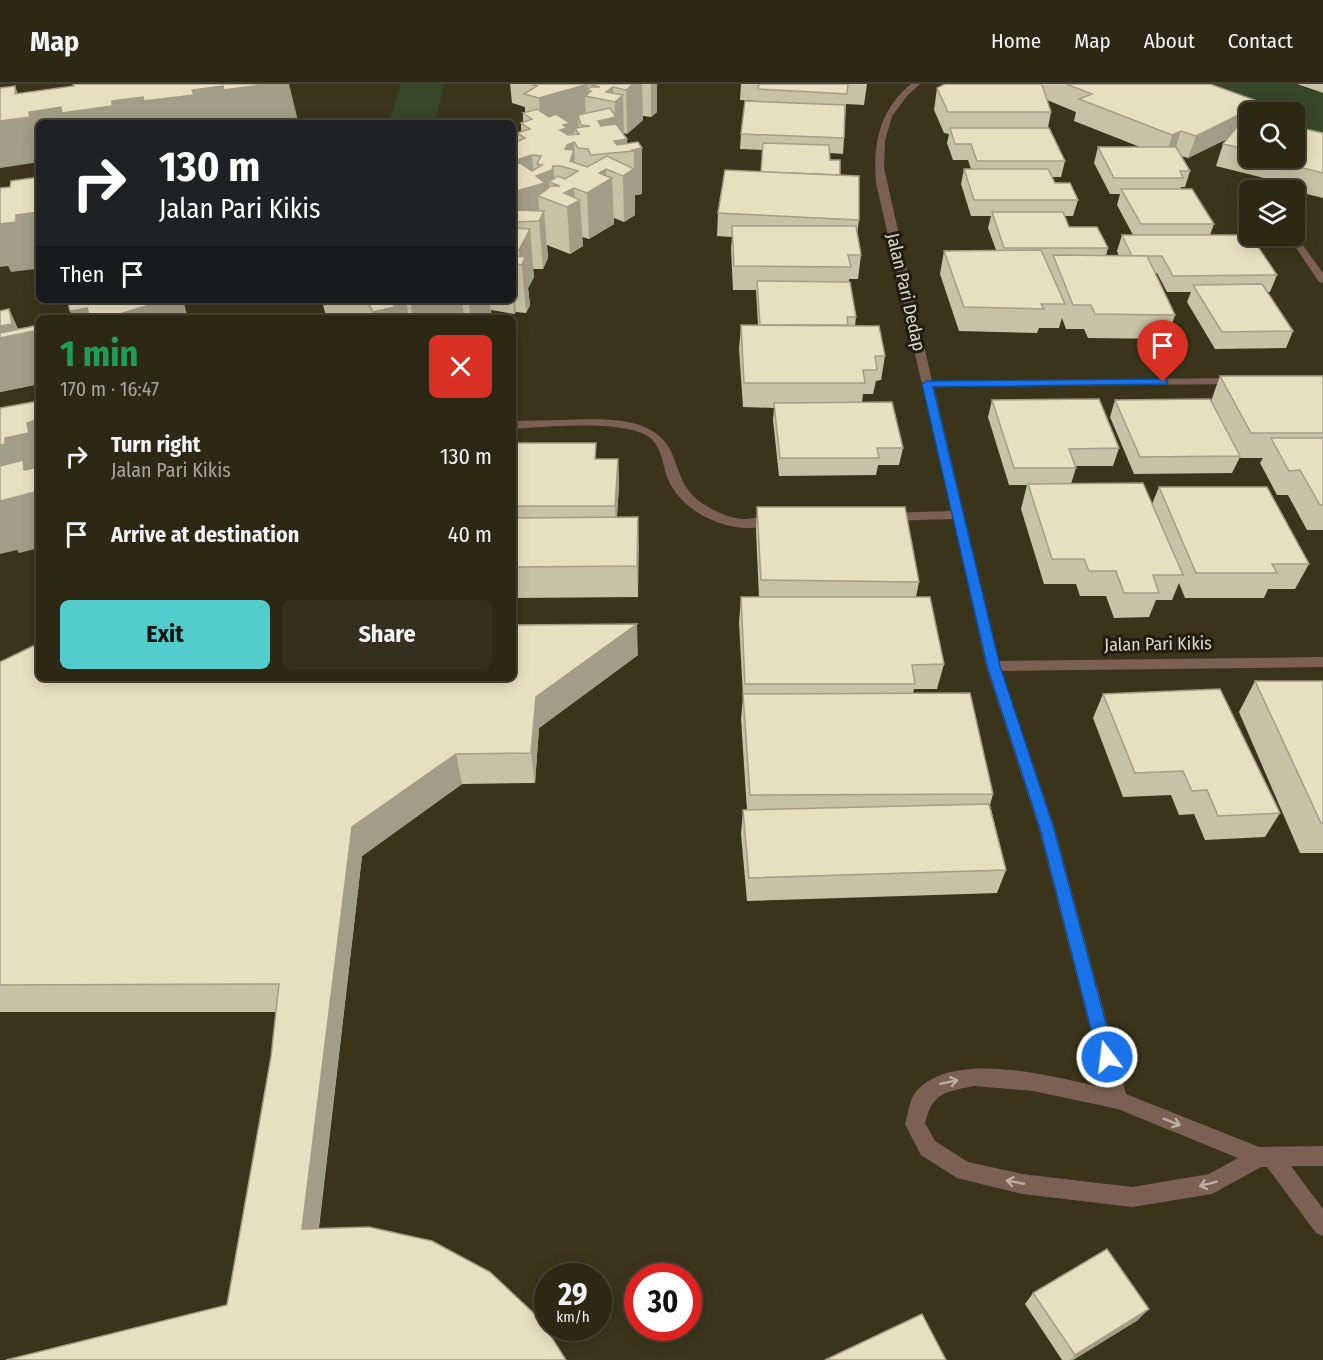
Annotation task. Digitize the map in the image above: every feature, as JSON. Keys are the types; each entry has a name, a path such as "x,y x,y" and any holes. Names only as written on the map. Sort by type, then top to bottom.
{"street":[{"name":"Jalan Pari Dedap","path":"916,84 900,95 891,110 878,143 881,183 993,666 1047,829 1118,1100"},
{"path":"1300,246 1323,280"},
{"path":"927,384 1252,381"},
{"path":"516,425 621,425 644,430 662,444 676,483 689,500 709,512 739,523 787,521"},
{"path":"870,518 958,515"},
{"name":"Jalan Pari Kikis","path":"993,666 1323,662"},
{"path":"1266,1157 1212,1184 1132,1197 1022,1184 964,1171 928,1148 915,1124 921,1101 939,1084 974,1077 1033,1082 1118,1100 1266,1157 1323,1156"},
{"path":"1266,1157 1323,1226"}],"green space":[{"path":"401,84 444,84 435,120 390,120"},
{"path":"1150,84 1293,84 1323,94 1323,138 1305,134 1305,102 1239,102 1239,109"}],"building":[{"path":"73,84 270,84 224,90 223,86 192,90 194,95 144,101 143,97 112,101 112,106 62,113 61,107 29,112 30,117 0,121 0,88 15,86 15,94 74,86"},
{"path":"588,84 633,84 626,90 613,87 606,92 623,95 615,102 585,96 591,91 587,90 591,87 600,87"},
{"path":"759,84 848,84 847,94 758,89"},
{"path":"945,84 1041,84 1051,112 948,112 937,88"},
{"path":"1066,84 1210,84 1260,102 1239,102 1239,115 1196,136 1181,131 1172,135 1079,99 1092,94"},
{"path":"533,85 585,85 539,98 524,94 537,86"},
{"path":"745,101 845,105 844,138 741,134"},
{"path":"610,108 616,117 598,121 601,126 616,124 627,139 614,141 617,145 638,142 642,148 632,150 634,151 591,155 588,149 578,148 574,142 567,145 565,149 574,150 570,161 587,167 607,156 634,169 623,176 606,169 599,173 612,178 587,193 574,188 564,193 580,200 567,207 538,196 551,186 560,186 549,182 558,176 565,179 578,171 553,166 552,170 536,176 545,183 516,191 516,164 520,163 532,171 542,165 537,164 541,156 532,155 516,160 516,142 525,138 517,133 530,129 521,123 532,119 523,113 537,109 549,117 556,114 570,123 563,125 567,128 560,130 568,135 579,134 575,128 590,126 581,125 578,115"},
{"path":"1239,124 1239,148 1223,144"},
{"path":"950,128 1049,128 1065,161 977,161 971,144 955,144"},
{"path":"1305,129 1323,133 1323,173 1303,168 1305,168"},
{"path":"763,143 829,145 830,160 840,160 840,175 761,172"},
{"path":"1098,147 1176,147 1190,171 1180,171 1183,178 1114,178"},
{"path":"964,169 1048,169 1055,183 1070,183 1078,200 974,200"},
{"path":"725,170 859,176 859,220 718,213"},
{"path":"36,177 36,212 16,215 16,222 0,224 0,188 10,187 11,181"},
{"path":"1121,189 1192,189 1214,224 1141,224"},
{"path":"516,210 544,211 539,221 516,222"},
{"path":"992,212 1063,212 1069,227 1097,227 1108,248 1004,248"},
{"path":"732,226 856,226 861,255 848,255 851,267 734,266"},
{"path":"516,228 530,229 519,250 516,250"},
{"path":"1122,235 1239,235 1239,246 1257,246 1277,275 1173,276 1162,256 1132,256"},
{"path":"1041,250 1065,304 1041,304 1044,309 964,307 944,251"},
{"path":"1053,255 1147,256 1175,315 1095,314 1091,305 1073,305"},
{"path":"516,256 525,257 522,265 516,264"},
{"path":"757,281 850,282 856,317 847,317 848,325 760,325"},
{"path":"1262,284 1293,331 1222,332 1193,285"},
{"path":"68,303 156,303 116,315 89,315 87,308 70,311"},
{"path":"368,303 393,303 395,307 373,312"},
{"path":"9,309 12,324 0,326 0,311"},
{"path":"741,325 879,326 885,356 875,356 877,370 863,370 865,383 744,383"},
{"path":"36,326 36,331 0,338 0,333"},
{"path":"1220,376 1323,376 1323,433 1251,433"},
{"path":"1099,399 1119,448 1069,449 1076,468 1014,468 992,400"},
{"path":"1210,399 1240,456 1140,457 1115,400"},
{"path":"36,402 36,420 27,423 29,433 5,438 5,444 0,445 0,408"},
{"path":"892,402 903,448 877,448 879,458 780,458 774,403"},
{"path":"1271,438 1323,438 1323,505 1320,505 1300,470 1289,471"},
{"path":"516,443 596,443 595,459 618,459 615,506 516,506"},
{"path":"23,460 24,470 36,468 36,492 0,501 0,466"},
{"path":"1143,483 1183,575 1153,575 1159,593 1124,593 1116,571 1089,571 1084,559 1052,559 1028,484"},
{"path":"1159,487 1267,487 1309,564 1272,564 1277,573 1196,573"},
{"path":"757,507 905,507 919,582 761,580"},
{"path":"638,517 637,566 516,567 516,518"},
{"path":"741,597 930,597 944,664 912,665 915,684 745,684"},
{"path":"637,624 536,697 531,753 456,754 352,827 302,1229 369,1227 432,1241 490,1272 534,1313 534,1341 554,1341 566,1360 6,1360 227,1305 271,1057 279,984 0,985 0,662 36,644 36,681 516,681 516,625"},
{"path":"1255,681 1323,681 1323,823 1321,823"},
{"path":"1220,689 1280,813 1218,816 1207,790 1192,791 1183,771 1135,773 1103,694"},
{"path":"970,693 993,794 750,795 743,694"},
{"path":"989,804 1006,870 749,878 743,810"},
{"path":"1107,1249 1149,1309 1075,1355 1033,1293"},
{"path":"922,1314 946,1360 825,1360"}],"route":[{"path":"1107,1057 1047,829 993,666 963,529 927,384 1163,382"}]}
